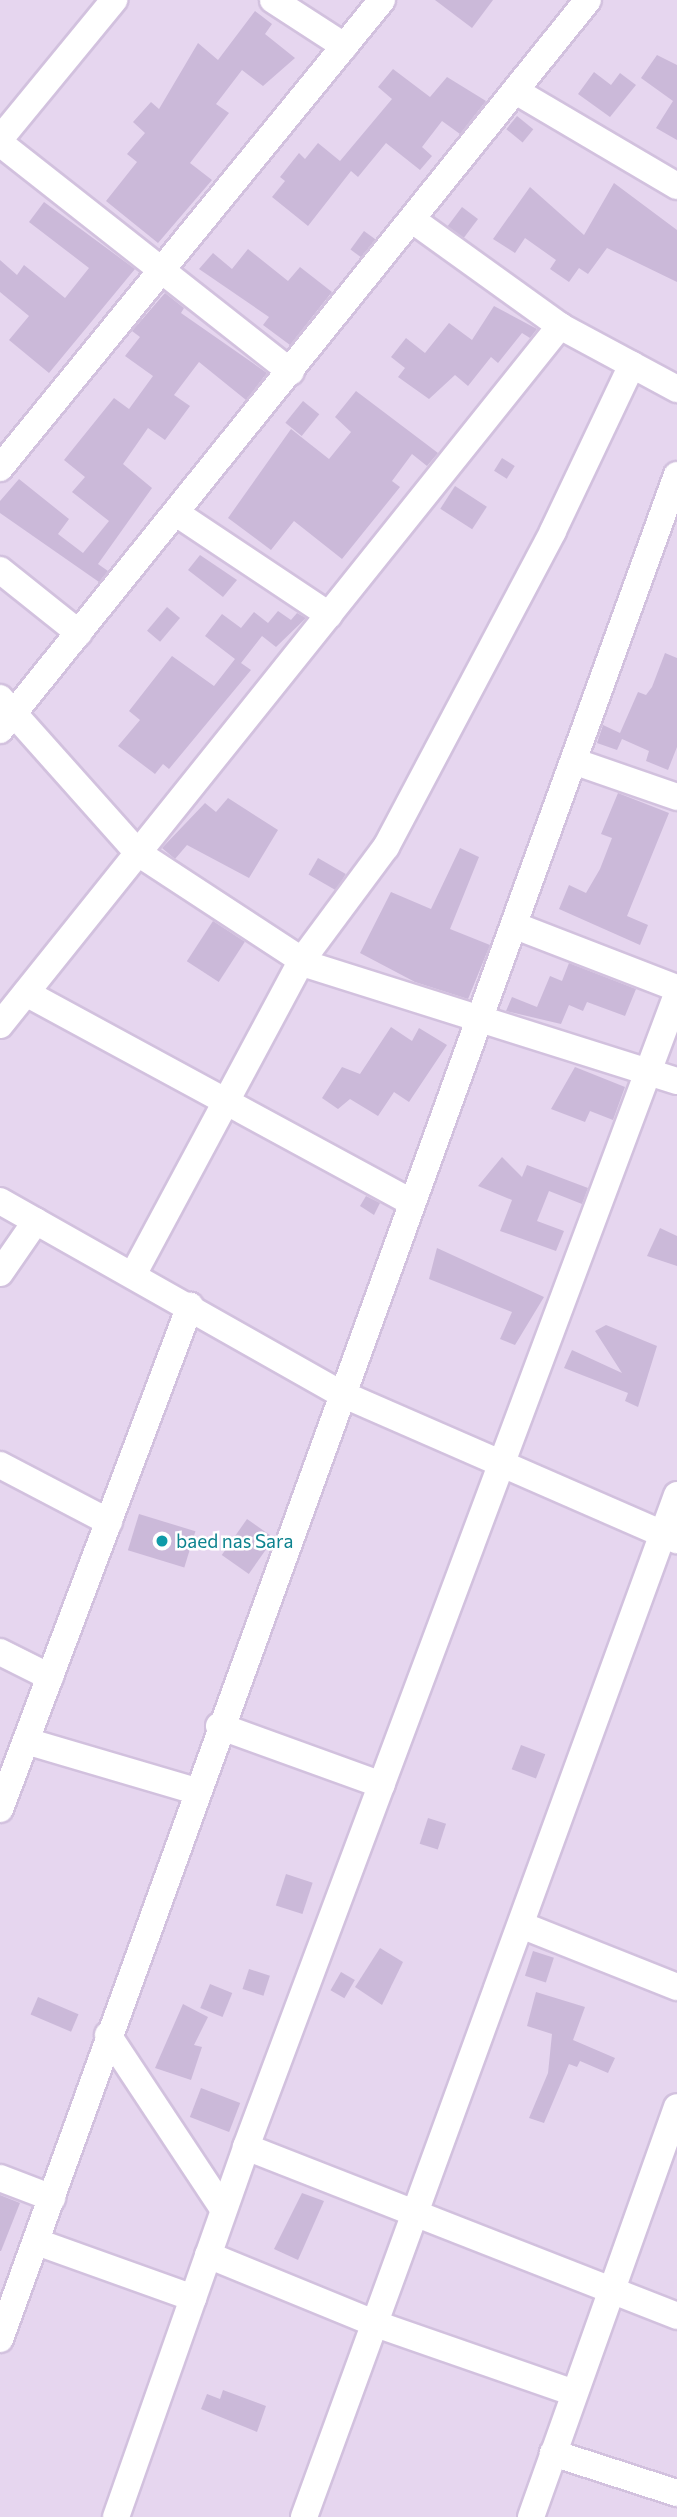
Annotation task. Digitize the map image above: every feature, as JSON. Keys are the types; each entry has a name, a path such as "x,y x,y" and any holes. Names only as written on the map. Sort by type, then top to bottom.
{"street":[{"path":"114,0 0,141 160,271 291,372"},
{"path":"273,0 344,46"},
{"path":"0,468 382,0"},
{"path":"577,4 519,93 79,633 5,713 138,853 302,960 481,1022 677,1081"},
{"path":"519,93 677,186"},
{"path":"414,221 560,326 677,389"},
{"path":"0,1025 560,326"},
{"path":"133,1275 302,960 386,847 553,531 632,365"},
{"path":"0,2339 37,2242 219,1726 340,1393 481,1022 677,475"},
{"path":"176,513 329,615"},
{"path":"0,570 79,633"},
{"path":"576,762 677,797"},
{"path":"516,926 677,988"},
{"path":"26,993 412,1203"},
{"path":"116,2517 223,2209 677,993"},
{"path":"0,1201 340,1393 670,1537"},
{"path":"0,1273 36,1221"},
{"path":"0,1808 190,1306"},
{"path":"0,1465 109,1522"},
{"path":"304,2517 521,1925 670,1537 677,1495"},
{"path":"0,1652 50,1677"},
{"path":"219,1726 382,1785"},
{"path":"26,1741 196,1791"},
{"path":"521,1925 677,1987"},
{"path":"108,2035 223,2209"},
{"path":"531,2517 608,2290 668,2159 677,2107"},
{"path":"246,2147 677,2316"},
{"path":"0,2178 52,2198"},
{"path":"37,2242 193,2298"},
{"path":"208,2255 376,2324 574,2393"},
{"path":"553,2453 677,2493"}],"shaded area":[{"path":"0,0 677,0 677,2517 0,2517"}],"building":[{"path":"435,0 493,0 472,28"},
{"path":"255,11 272,24 265,34 295,58 263,86 242,70 216,104 229,113 190,163 212,180 158,243 106,201 137,162 127,154 145,133 133,122 151,102 159,109 198,43 218,60"},
{"path":"657,55 677,65 677,140 656,128 673,101 641,78"},
{"path":"393,69 430,97 447,77 486,101 460,134 442,121 422,147 432,156 420,170 386,143 358,177 351,171 308,226 272,197 285,181 280,177 299,153 305,159 318,143 340,161 392,99 378,87"},
{"path":"594,72 611,85 620,73 636,85 610,117 578,94"},
{"path":"517,116 533,129 523,142 506,129"},
{"path":"614,183 677,230 677,282 607,248 588,274 579,268 569,282 550,269 556,260 525,238 515,253 493,239 530,187 584,235"},
{"path":"44,202 135,269 49,373 9,340 29,316 0,292 0,260 17,275 24,265 65,298 89,268 29,222"},
{"path":"462,207 478,219 464,238 448,226"},
{"path":"364,231 375,239 362,258 350,250"},
{"path":"248,249 288,281 300,267 332,292 290,345 263,325 269,317 199,269 213,253 232,269"},
{"path":"165,293 184,308 181,313 267,373 246,400 199,362 174,395 190,406 165,440 148,428 123,464 152,488 98,564 108,571 99,582 0,513 0,501 19,479 69,519 58,534 83,553 109,521 72,492 85,477 64,460 114,398 129,409 153,376 125,356 140,337 132,331"},
{"path":"494,306 537,329 530,338 522,333 498,363 491,357 468,386 455,375 429,399 398,377 405,368 391,357 406,338 425,353 449,323 472,340"},
{"path":"356,391 438,453 427,466 412,454 392,481 400,487 342,559 294,521 271,550 228,518 291,429 329,459 351,432 335,417"},
{"path":"303,401 319,414 302,436 285,423"},
{"path":"502,458 515,466 507,479 494,471"},
{"path":"455,486 487,507 472,529 440,509"},
{"path":"200,555 237,580 223,597 188,570"},
{"path":"167,607 180,618 160,642 147,631"},
{"path":"278,611 291,620 297,613 306,618 276,647 262,636 241,663 251,670 169,769 163,764 155,774 118,746 140,720 129,711 172,656 214,686 235,659 205,636 222,614 241,628 254,612 268,623"},
{"path":"665,653 677,658 677,747 668,770 646,761 649,751 622,739 617,750 597,743 603,725 620,733 638,692 646,695 652,687"},
{"path":"618,793 669,813 627,916 648,925 640,945 559,909 569,885 586,893 600,869 612,838 601,834"},
{"path":"228,798 278,830 249,878 187,845 175,859 162,848 205,803 216,812"},
{"path":"460,848 479,857 450,929 490,945 468,999 415,982 360,953 391,892 431,909"},
{"path":"318,858 346,874 336,890 308,874"},
{"path":"213,921 245,942 219,982 187,961"},
{"path":"569,963 636,989 625,1016 587,1002 583,1011 569,1005 561,1024 506,1011 512,997 537,1007 550,976 562,981"},
{"path":"391,1027 412,1041 419,1028 447,1045 409,1102 394,1092 378,1116 350,1099 338,1109 322,1098 342,1067 360,1074"},
{"path":"575,1067 625,1087 613,1120 590,1111 585,1122 551,1109"},
{"path":"502,1157 522,1177 527,1165 588,1188 582,1204 549,1191 537,1221 564,1231 556,1251 500,1231 512,1200 478,1186"},
{"path":"366,1196 380,1203 374,1215 360,1206"},
{"path":"660,1228 677,1236 677,1266 647,1256"},
{"path":"437,1248 544,1297 515,1345 500,1339 512,1312 429,1279"},
{"path":"606,1325 657,1346 638,1407 625,1401 628,1393 564,1368 572,1350 622,1373 595,1331"},
{"name":"baed nas Sara","path":"139,1514 195,1531 184,1568 128,1550"},
{"path":"247,1519 274,1538 249,1574 222,1555"},
{"path":"521,1745 545,1754 536,1779 512,1769"},
{"path":"428,1818 446,1824 438,1850 420,1844"},
{"path":"286,1874 313,1883 302,1914 276,1905"},
{"path":"380,1948 403,1962 382,2005 355,1987"},
{"path":"533,1951 554,1958 546,1983 525,1976"},
{"path":"249,1969 270,1976 263,1996 243,1989"},
{"path":"341,1972 355,1980 344,1998 331,1990"},
{"path":"210,1984 232,1993 223,2017 200,2008"},
{"path":"536,1992 585,2007 573,2040 615,2058 608,2073 580,2061 577,2067 569,2064 544,2123 529,2118 548,2073 552,2034 527,2026"},
{"path":"38,1997 79,2014 71,2032 31,2014"},
{"path":"183,2004 208,2017 194,2045 202,2047 191,2080 155,2068"},
{"path":"201,2088 240,2103 229,2132 190,2117"},
{"path":"302,2193 324,2201 298,2260 274,2249"},
{"path":"0,2195 20,2203 1,2251 0,2251"},
{"path":"223,2390 266,2406 257,2432 201,2409 207,2394 220,2399"}],"place":[{"name":"baed nas Sara","path":"162,1541"}]}
